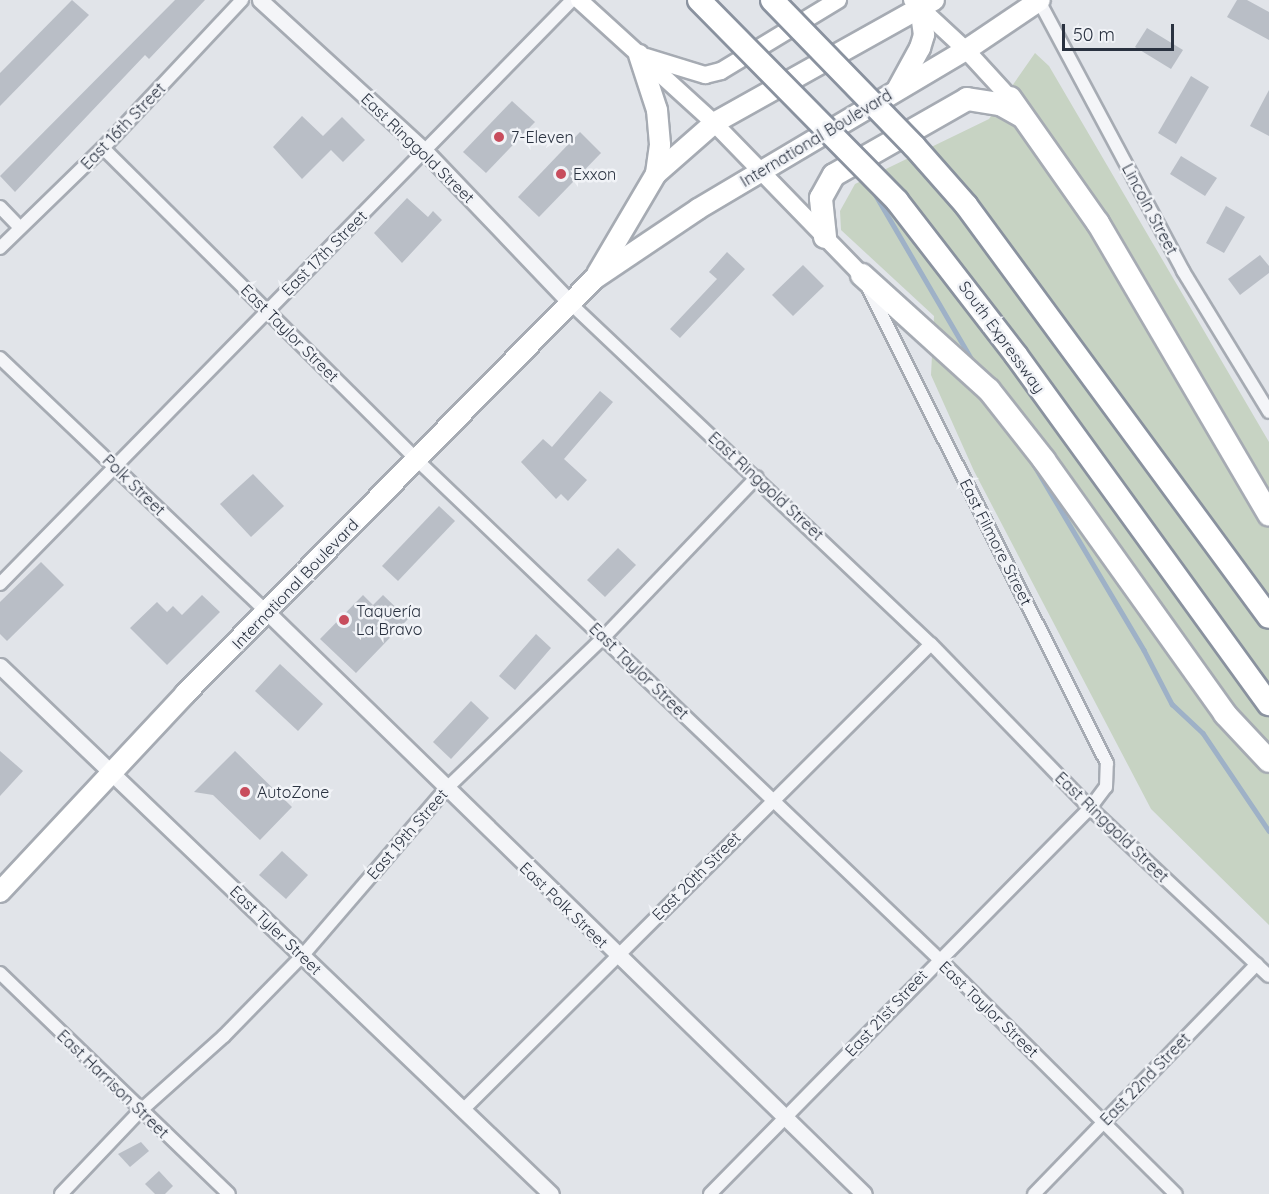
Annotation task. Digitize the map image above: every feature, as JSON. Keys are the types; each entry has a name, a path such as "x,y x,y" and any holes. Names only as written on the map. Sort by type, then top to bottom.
{"highway":[{"name":"South Expressway","path":"699,0 870,171 911,219 1016,355 1269,704"},
{"path":"772,0 914,146 966,205 1269,617"},
{"path":"825,237 821,198 834,175 967,99 1005,101 1023,117 1098,223 1269,514"},
{"path":"862,275 989,390 1044,460 1225,714 1269,761"}],"main road":[{"path":"579,0 714,123 862,275"},
{"path":"639,55 705,75 721,71 838,0"},
{"name":"International Boulevard","path":"594,279 759,171 966,50 1040,1"},
{"path":"922,2 966,50 1005,101"},
{"path":"897,90 920,48 924,34 922,2"},
{"name":"International Boulevard","path":"0,892 113,774 185,694 268,613 594,279 656,174 714,123 922,2"},
{"path":"639,55 657,110 660,144 656,174"}],"street":[{"name":"East 16th Street","path":"0,248 19,226 103,148 242,0"},
{"name":"East Ringgold Street","path":"260,0 425,151 571,304 757,477 931,645 1090,808 1269,976"},
{"name":"East 17th Street","path":"0,584 572,0"},
{"name":"Lincoln Street","path":"1040,1 1183,271 1269,412"},
{"name":"East Taylor Street","path":"103,148 417,460 938,958 1176,1194"},
{"path":"0,207 19,226"},
{"name":"East Filmore Street","path":"862,275 1107,763 1106,787 1090,808"},
{"name":"Polk Street","path":"0,358 268,613"},
{"name":"East 19th Street","path":"61,1194 140,1112 224,1036 303,955 446,789 604,637 757,477"},
{"name":"East Polk Street","path":"268,613 616,956 864,1194"},
{"name":"East 20th Street","path":"463,1110 772,800 931,645"},
{"name":"East Tyler Street","path":"0,666 551,1194"},
{"name":"East 21st Street","path":"710,1194 785,1120 938,958 1090,808"},
{"name":"East 22nd Street","path":"1034,1194 1257,964"},
{"name":"East Harrison Street","path":"0,973 140,1112 229,1194"}],"green space":[{"path":"1035,53 1049,66 1269,442 1269,925 1151,809 974,471 931,375 934,316 841,230 840,211 855,184 989,119"}],"building":[{"path":"72,0 89,15 0,106 0,73"},
{"path":"175,0 205,0 149,59 145,55 15,192 0,176"},
{"path":"1237,0 1247,0 1269,12 1269,40 1227,17"},
{"path":"1147,28 1183,50 1171,69 1135,47"},
{"path":"1191,76 1209,87 1176,144 1158,133"},
{"path":"1269,90 1269,136 1250,126"},
{"name":"7-Eleven","path":"512,101 535,122 486,173 463,152"},
{"path":"302,116 323,136 342,117 365,140 343,162 331,150 302,179 273,147"},
{"name":"Exxon","path":"580,132 601,153 539,217 518,197"},
{"path":"1181,156 1217,178 1205,196 1170,174"},
{"path":"407,198 428,217 433,211 442,220 402,263 374,233"},
{"path":"1226,206 1245,217 1224,253 1206,243"},
{"path":"727,252 745,269 680,338 670,329 717,279 709,272"},
{"path":"1260,255 1269,266 1269,273 1240,295 1228,279"},
{"path":"803,265 824,286 793,316 772,295"},
{"path":"600,391 613,402 564,459 587,480 568,501 561,494 556,499 521,462 543,439 552,447"},
{"path":"253,474 284,506 251,537 220,504"},
{"path":"439,506 455,521 398,581 382,566"},
{"path":"618,548 636,565 605,597 587,580"},
{"path":"41,562 64,585 7,641 0,634 0,602"},
{"path":"202,595 220,612 167,665 130,628 157,602 167,612 173,606 182,615"},
{"path":"363,595 373,605 383,595 408,619 356,673 320,639"},
{"path":"536,634 551,648 515,690 499,676"},
{"path":"280,664 323,704 298,731 255,691"},
{"path":"471,701 489,718 451,759 433,742"},
{"path":"0,751 23,771 0,796"},
{"path":"235,751 292,807 260,840 213,795 194,792"},
{"path":"282,851 308,875 286,899 259,875"},
{"path":"141,1142 149,1151 130,1167 118,1154"},
{"path":"159,1171 173,1186 165,1194 155,1194 145,1184"}],"waterway":[{"path":"874,192 974,363"},
{"path":"1033,463 1144,650 1172,704 1203,733 1269,831"}],"place":[{"name":"7-Eleven","path":"499,137"},
{"name":"Exxon","path":"561,174"},
{"name":"Taquería La Bravo","path":"344,620"},
{"name":"AutoZone","path":"245,792"}]}
